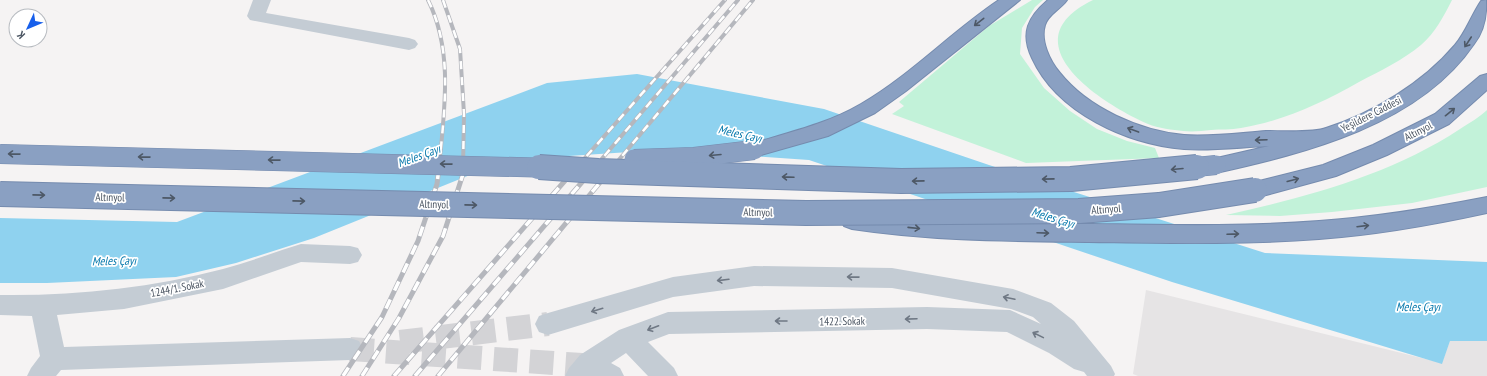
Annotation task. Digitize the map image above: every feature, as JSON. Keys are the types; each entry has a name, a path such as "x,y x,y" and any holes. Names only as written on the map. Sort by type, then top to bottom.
{"highway":[{"path":"0,154 527,166 579,160 694,157 754,150 791,142 824,130 859,114 883,99 982,20 1011,0"},
{"path":"1058,0 1046,10 1036,25 1036,41 1039,58 1055,80 1089,108 1128,128 1163,140 1186,142 1328,136"},
{"name":"Yeşildere Caddesi","path":"527,166 598,171 901,181 1071,179 1216,166 1281,150 1328,136 1375,114 1411,94 1437,74 1462,51 1479,25 1486,7"},
{"name":"Altınyol","path":"0,194 806,213 1079,211 1160,205 1255,190 1328,170 1380,150 1442,119 1487,80"},
{"path":"806,213 867,223 925,229 1194,235 1296,232 1353,228 1403,222 1487,205"}],"street":[{"path":"262,0 256,16 409,44"},
{"name":"1244/1. Sokak","path":"0,305 42,306 124,299 223,279 301,253 350,255"},
{"path":"548,324 673,287 754,276 892,278 1013,298 1042,310 1065,329 1104,375"},
{"path":"42,306 47,367 350,348"},
{"name":"1422. Sokak","path":"578,376 589,363 628,338 668,323 834,321 927,318 1010,321 1058,344 1104,375"},
{"path":"628,338 665,376"}],"shaded area":[{"path":"1146,290 1442,363 1450,341 1487,341 1487,376 1138,376 1133,374"}],"green space":[{"path":"1032,0 1043,0 1035,7 1022,28 1020,54 1044,88 1070,111 1097,129 1127,141 1155,148 1159,158 1026,163 892,114 904,106 899,102 989,26"},
{"path":"1093,0 1452,0 1435,30 1421,45 1407,56 1331,97 1287,116 1257,125 1234,129 1190,131 1156,127 1128,114 1107,102 1087,87 1070,70 1060,52 1059,34 1069,17"},
{"path":"1487,110 1487,187 1412,203 1332,212 1280,216 1226,215 1317,192 1377,172 1433,145 1474,120"}],"water":[{"name":"Meles Çayı","path":"637,74 824,109 989,165 1265,253 1487,262 1487,341 1450,341 1442,364 1172,282 809,160 660,150 507,160 314,238 236,263 176,277 47,283 0,283 0,218 177,222 547,83"}],"tunnel":[{"path":"400,342 548,324"},
{"path":"350,349 582,365 601,372"}],"railway":[{"path":"428,0 436,20 444,61 445,104 439,168"},
{"path":"443,0 460,49 464,114 463,168"},
{"path":"576,168 725,0"},
{"path":"594,168 738,0"},
{"path":"612,168 753,0"},
{"path":"343,376 382,317 418,241 437,184 439,167"},
{"path":"394,376 577,167"},
{"path":"415,376 595,167"},
{"path":"438,376 613,167"},
{"path":"362,376 399,318 443,236 463,174 463,168"}]}
